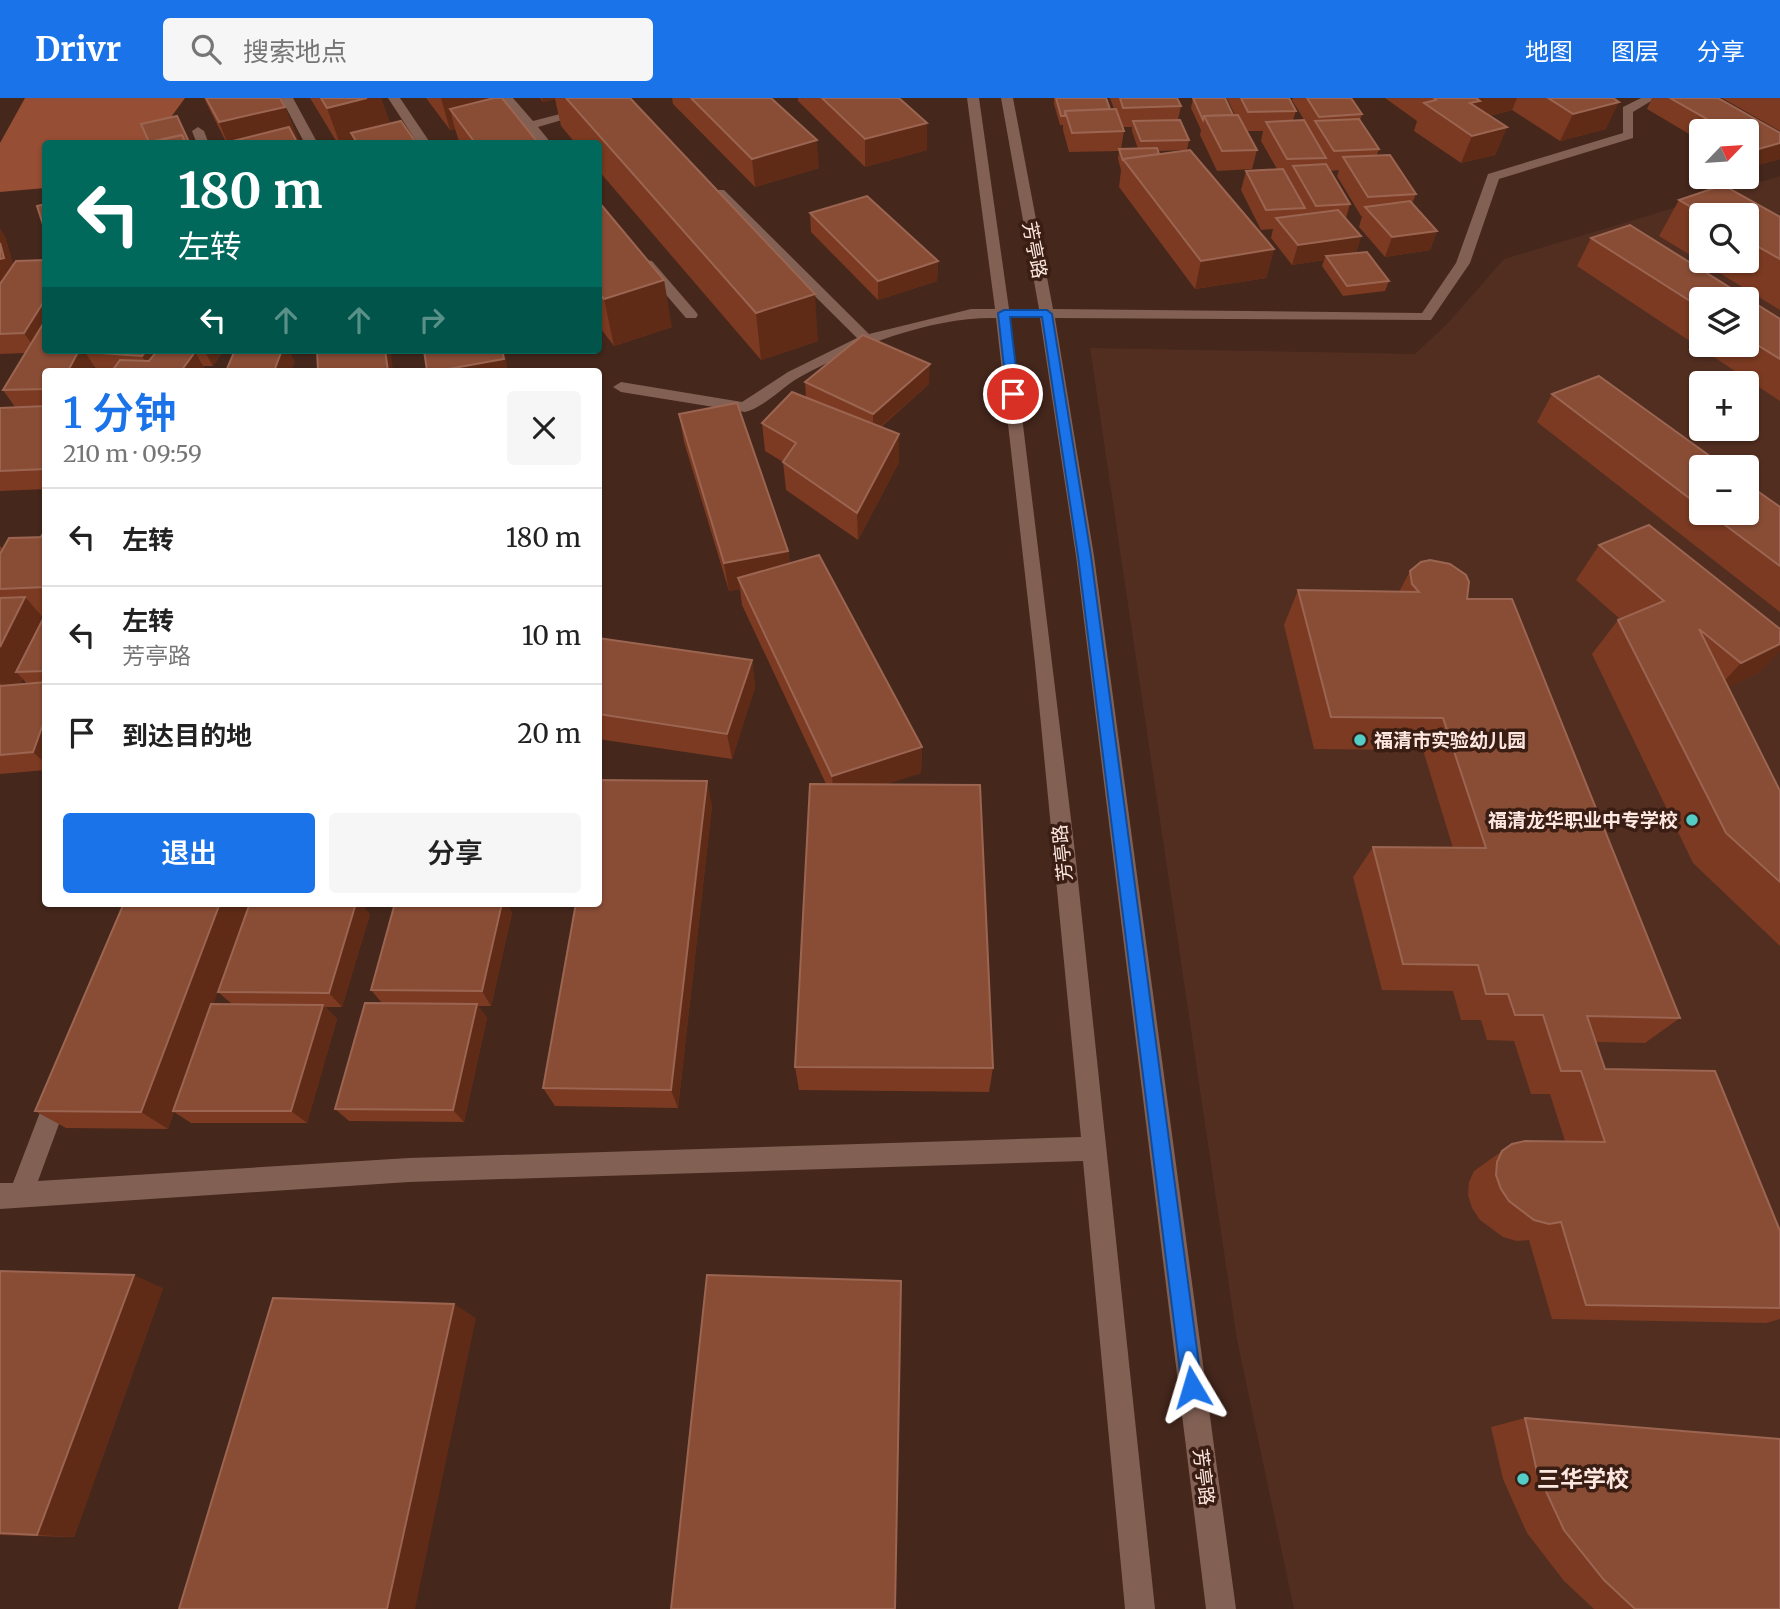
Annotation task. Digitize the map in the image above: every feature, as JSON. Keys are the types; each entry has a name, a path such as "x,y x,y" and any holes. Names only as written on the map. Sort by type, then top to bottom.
{"street":[{"path":"287,98 310,140"},
{"path":"394,98 422,140"},
{"path":"507,98 543,140"},
{"name":"芳亭路","path":"973,98 1004,313 1140,1609"},
{"name":"芳亭路","path":"1007,98 1047,314 1085,556 1221,1609"},
{"path":"621,387 745,407 793,375 866,339 971,313 1426,317 1462,263 1493,177 1629,135 1628,110 1650,98"},
{"path":"473,140 602,107"},
{"path":"712,187 866,339"},
{"path":"641,256 691,315"},
{"path":"68,1067 11,1195 409,1170 1093,1149"}],"shaded area":[{"path":"25,98 185,98 154,140 42,140 42,188 0,192 0,143"},
{"path":"1780,176 1780,1609 1294,1609 1237,1340 1090,348 1415,354 1447,324 1504,259 1689,203 1689,273 1759,273 1759,203 1690,203 1737,189 1759,189 1759,182"}],"building":[{"path":"206,98 280,98 285,107 219,122"},
{"path":"321,98 367,98 327,108"},
{"path":"502,98 536,140 473,140 450,109"},
{"path":"566,98 630,98 815,294 756,313"},
{"path":"691,98 771,98 817,140 752,159"},
{"path":"822,98 899,98 927,123 865,139"},
{"path":"1056,98 1106,98 1110,109 1065,111 1065,116 1061,116"},
{"path":"1120,98 1177,98 1181,106 1123,108"},
{"path":"1193,98 1225,98 1233,115 1204,116 1203,120"},
{"path":"1241,98 1289,98 1296,111 1248,112"},
{"path":"1307,98 1351,98 1362,114 1319,117"},
{"path":"1434,98 1476,98 1480,101 1470,103 1507,127 1472,136 1424,103 1436,100"},
{"path":"1548,98 1613,98 1619,102 1573,114"},
{"path":"1670,98 1718,98 1755,119 1707,119"},
{"path":"1116,109 1124,131 1072,133 1065,111"},
{"path":"1238,115 1257,150 1222,151 1204,116"},
{"path":"177,116 188,140 184,140 182,135 148,140 141,124"},
{"path":"1359,119 1379,149 1334,151 1315,121"},
{"path":"1180,120 1189,140 1141,141 1133,121"},
{"path":"1304,120 1326,158 1287,159 1266,122"},
{"path":"401,121 414,140 355,140 351,133"},
{"path":"1759,121 1780,133 1780,143 1759,149"},
{"path":"289,127 296,140 237,140"},
{"path":"182,135 184,140 161,140"},
{"path":"1157,148 1159,154 1123,161 1119,149"},
{"path":"1190,150 1274,249 1201,261 1123,159"},
{"path":"1390,155 1416,194 1368,197 1343,157"},
{"path":"1326,164 1350,204 1316,206 1293,166"},
{"path":"1283,169 1305,208 1266,210 1246,171"},
{"path":"1711,189 1730,189 1755,203 1689,203 1689,206 1679,200"},
{"path":"867,196 938,261 878,281 810,213"},
{"path":"1410,201 1437,231 1392,237 1365,207"},
{"path":"42,205 42,222 37,206"},
{"path":"1759,205 1780,217 1780,259 1759,247"},
{"path":"602,206 664,280 604,299 602,297"},
{"path":"1338,210 1361,236 1298,245 1276,218"},
{"path":"1630,225 1689,262 1689,273 1707,273 1729,287 1689,287 1689,300 1591,238"},
{"path":"0,243 4,258 0,259"},
{"path":"1367,252 1389,281 1347,286 1326,256"},
{"path":"42,260 42,304 24,333 0,334 0,284 16,261"},
{"path":"1759,306 1780,319 1780,359 1759,346"},
{"path":"42,326 42,354 77,354 70,368 42,368 42,389 3,390"},
{"path":"863,335 930,364 873,414 805,382"},
{"path":"155,354 194,354 183,368 114,368 120,360 149,361"},
{"path":"233,354 280,354 275,368 227,368"},
{"path":"317,354 386,354 388,368 318,368"},
{"path":"425,354 503,354 504,359 454,368 427,368"},
{"path":"1599,376 1708,455 1689,455 1689,498 1552,394"},
{"path":"792,392 899,434 857,513 783,462 796,443 762,423"},
{"path":"737,403 788,551 724,563 679,414"},
{"path":"42,406 42,469 0,471 0,408"},
{"path":"1759,492 1780,507 1780,566 1725,525 1759,525"},
{"path":"1649,525 1780,629 1780,644 1741,663 1699,629 1780,791 1780,882 1726,833 1618,620 1664,601 1599,545"},
{"path":"42,537 42,587 0,589 0,554 9,538"},
{"path":"819,555 922,747 832,776 738,578"},
{"path":"1430,560 1450,564 1466,575 1469,582 1467,599 1512,599 1680,1018 1587,1016 1605,1069 1715,1071 1780,1231 1780,1308 1586,1305 1561,1222 1549,1224 1534,1220 1509,1201 1501,1189 1496,1175 1497,1162 1502,1151 1512,1144 1525,1141 1605,1142 1581,1071 1561,1071 1543,1015 1515,1015 1508,994 1486,994 1478,965 1403,964 1373,847 1486,848 1443,718 1331,717 1298,590 1419,592 1412,584 1410,571 1421,562"},
{"path":"25,597 0,647 0,598"},
{"path":"42,621 42,671 16,672"},
{"path":"602,639 752,660 727,734 602,715"},
{"path":"42,682 42,727 33,752 0,755 0,686"},
{"path":"602,780 707,781 671,1090 543,1088 575,907 602,907"},
{"path":"810,784 980,785 993,1068 795,1067"},
{"path":"122,907 218,907 141,1112 35,1111"},
{"path":"249,907 355,907 329,993 218,992"},
{"path":"394,907 501,907 482,991 371,990"},
{"path":"365,1003 477,1004 453,1110 335,1109"},
{"path":"211,1004 323,1005 291,1111 173,1111"},
{"path":"0,1271 134,1275 37,1535 0,1533"},
{"path":"707,1275 901,1281 895,1609 671,1609"},
{"path":"273,1298 454,1304 387,1609 179,1609"},
{"path":"1525,1418 1780,1439 1780,1609 1635,1609 1604,1580 1564,1530 1537,1472"}],"place":[{"name":"福清市实验幼儿园","path":"1360,740"},
{"name":"福清龙华职业中专学校","path":"1692,820"},
{"name":"三华学校","path":"1523,1479"}],"route":[{"path":"1013,394 1004,313 1047,314 1085,556 1192,1387"}]}
